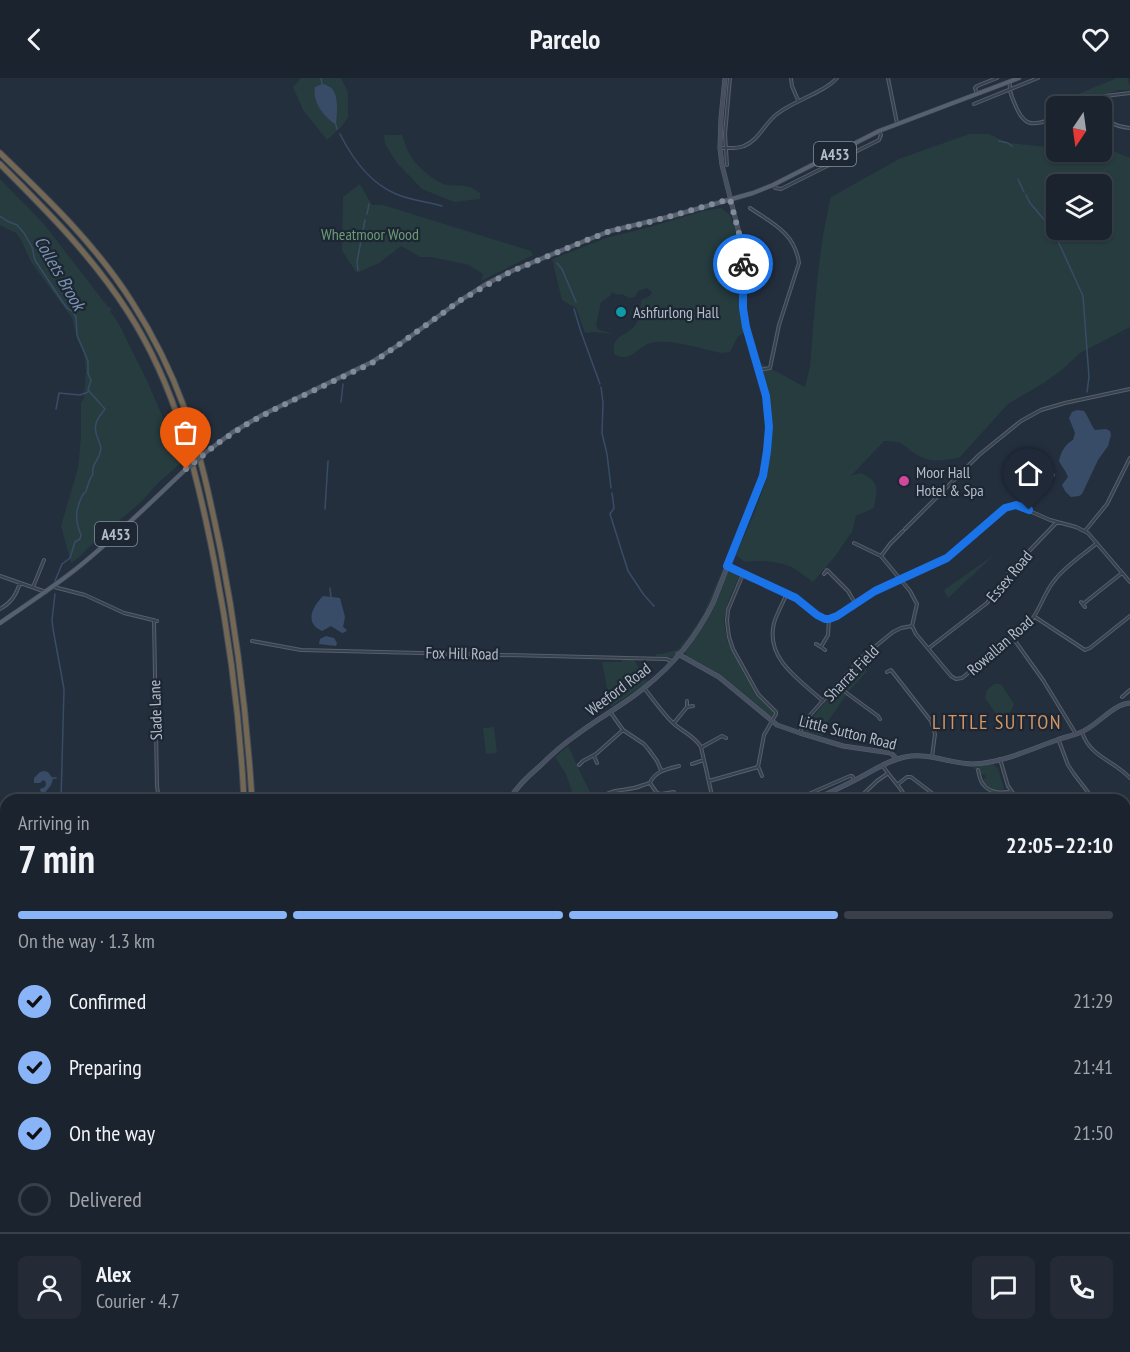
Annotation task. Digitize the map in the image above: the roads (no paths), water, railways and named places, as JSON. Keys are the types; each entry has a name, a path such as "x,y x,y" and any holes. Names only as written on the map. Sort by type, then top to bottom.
{"highway":[{"path":"0,153 74,226 105,262 132,303 164,361 184,407 202,470 227,585 243,698 251,794"},
{"path":"0,164 68,233 129,313 147,345 176,412 197,482 220,594 236,703 244,794"},
{"path":"0,169 36,200"}],"main road":[{"name":"A453","path":"0,623 53,587 98,550 186,469 233,432 264,414 372,363 461,300 510,272 610,231 753,193 897,123 1019,78"}],"street":[{"name":"Weeford Road","path":"512,794 574,736 660,675 695,635 705,619 763,476 767,451 768,411 766,396 746,327 743,308 741,241 722,165 721,118 728,78"},
{"path":"790,78 798,100"},
{"path":"727,165 723,148 737,148 747,144 773,117 837,78"},
{"path":"888,78 897,123"},
{"path":"977,94 975,88 977,86 997,78"},
{"path":"974,104 979,104 1038,78"},
{"path":"1011,82 1009,90 1018,114 1025,121 1037,123 1046,121"},
{"path":"1001,85 1009,90"},
{"path":"1108,96 1130,93"},
{"path":"1112,124 1130,128"},
{"path":"773,185 781,189 879,140 881,135 879,131"},
{"path":"750,208 786,234 795,245 799,263 779,325 770,368 759,370"},
{"path":"881,556 890,544 978,455 1021,421 1041,410 1130,389"},
{"path":"1085,531 1107,504 1130,458"},
{"path":"1021,506 1024,497 1036,485 1053,475"},
{"path":"727,566 787,593 817,615 829,619 875,591 947,558 1005,508 1013,505 1085,531 1130,582"},
{"name":"Essex Road","path":"929,648 987,603 1010,571 1057,522"},
{"path":"854,543 881,556 901,579 916,601 912,626"},
{"name":"Rowallan Road","path":"912,626 951,676 962,678 1035,616 1054,580 1097,543"},
{"path":"33,587 44,560"},
{"path":"824,574 830,567"},
{"path":"827,570 848,591 855,603"},
{"path":"1083,604 1122,573"},
{"path":"743,574 728,610 727,621 733,649 758,694 776,712 765,730 758,766 762,776"},
{"path":"0,576 46,592"},
{"path":"0,609 13,599 20,583"},
{"name":"Slade Lane","path":"53,587 78,592 124,613 155,620 158,794"},
{"path":"787,593 774,626 773,640 776,652 783,665 823,701"},
{"path":"1035,616 1085,650 1130,616"},
{"path":"821,647 828,635 829,619"},
{"name":"Sharrat Field","path":"800,733 803,723 861,658 893,632 912,626"},
{"path":"1013,637 1076,734"},
{"name":"Fox Hill Road","path":"252,641 301,650 666,659 672,661"},
{"path":"816,644 825,650"},
{"name":"Little Sutton Road","path":"678,654 719,677 772,721 783,727 843,746 891,753 897,759 915,756 932,757 973,764 1000,759 1082,732 1118,707 1130,703"},
{"path":"887,672 895,666"},
{"path":"891,670 931,721 935,734 932,757"},
{"path":"837,686 880,719"},
{"path":"644,688 673,723 695,739 701,747 712,794"},
{"path":"1122,697 1130,690"},
{"path":"687,701 687,707"},
{"path":"673,723 687,707 693,706"},
{"path":"610,712 623,730 644,744 661,770"},
{"path":"579,765 594,756 623,730"},
{"path":"1082,732 1090,748 1123,770 1130,778"},
{"path":"701,747 723,735"},
{"path":"1059,739 1068,765 1089,794"},
{"path":"594,756 597,763"},
{"path":"826,794 897,759"},
{"path":"1000,759 1013,794"},
{"path":"692,764 704,760"},
{"path":"607,794 615,790 650,783 661,770 679,766"},
{"path":"709,781 758,766"},
{"path":"883,766 904,794"},
{"path":"978,770 984,786 994,792 1011,791"},
{"path":"863,794 887,774"},
{"path":"809,794 850,776 855,780"},
{"path":"980,778 985,776"},
{"path":"898,784 907,777 911,777 933,794"},
{"path":"650,783 657,793 674,794 678,792"}],"water":[{"path":"322,84 332,89 335,94 336,125 327,118 317,104 315,87"},
{"path":"1084,411 1095,430 1106,429 1111,435 1108,446 1098,460 1082,494 1071,497 1062,485 1068,477 1059,461 1064,449 1073,440 1075,433 1069,418 1072,412"},
{"path":"323,596 340,598 345,617 343,627 347,630 345,632 342,633 331,626 322,631 314,625 312,614"},
{"path":"326,636 334,638 336,646 319,644 320,639"},
{"path":"44,771 48,772 53,779 44,794 40,789 45,787 45,781 34,783 34,778"}],"waterway":[{"path":"321,78 322,84"},
{"path":"336,125 337,129"},
{"path":"340,134 356,161 378,183 401,196 442,206"},
{"path":"999,141 1012,146"},
{"path":"1018,179 1024,192"},
{"path":"1026,195 1058,236 1058,241 1083,296 1089,377 1087,392"},
{"path":"367,214 369,204"},
{"name":"Collets Brook","path":"0,216 17,225 24,233 32,247 35,260 67,308 76,317 77,335 88,361 88,374 91,380 88,390 105,409 95,426 101,447 100,453 77,511 80,539 75,542 70,558 62,564 55,581"},
{"path":"358,270 357,262 365,220"},
{"path":"557,263 562,269 576,302"},
{"path":"574,309 600,384"},
{"path":"341,402 343,384"},
{"path":"601,387 602,433 611,488"},
{"path":"56,409 59,393 80,395 88,392"},
{"path":"325,509 328,461"},
{"path":"612,493 614,508 610,514 628,571 654,606"},
{"path":"330,588 331,597"},
{"name":"Collets Brook","path":"55,594 52,620 64,689 61,794"}],"place":[{"name":"Ashfurlong Hall","path":"621,312"},
{"name":"Moor Hall Hotel & Spa","path":"904,481"}],"district":[{"name":"LITTLE SUTTON","path":"997,722"}],"park label":[{"name":"Wheatmoor Wood","path":"370,234"}]}
